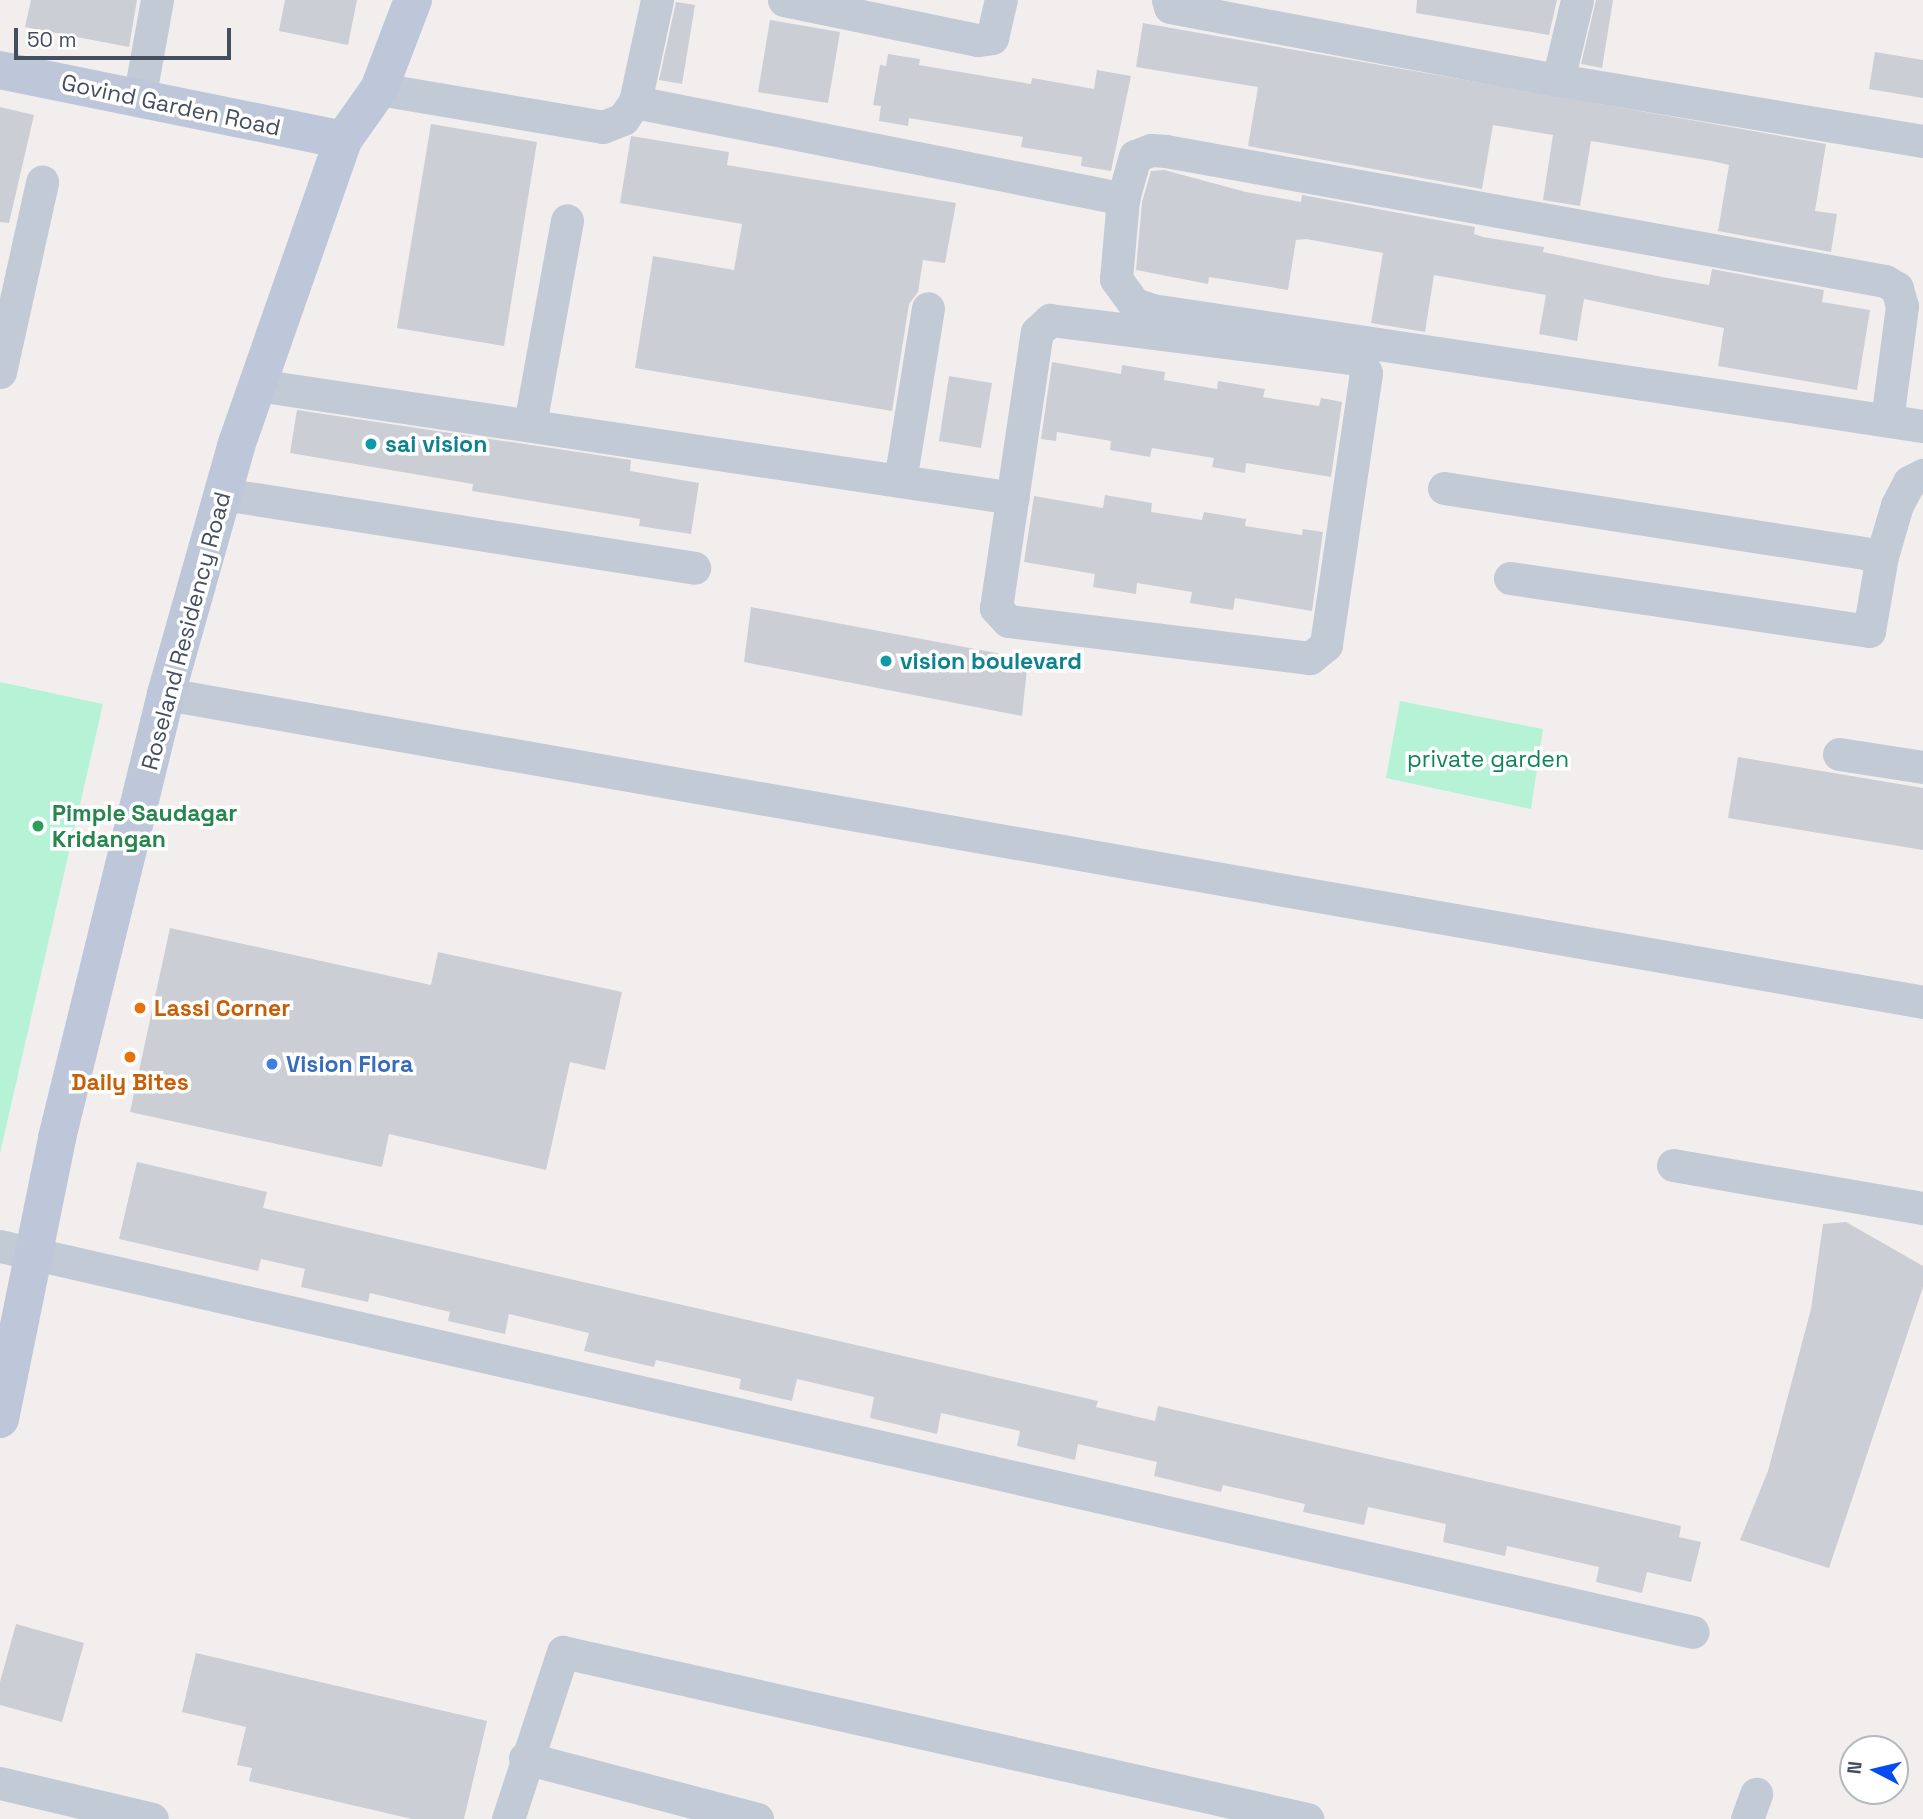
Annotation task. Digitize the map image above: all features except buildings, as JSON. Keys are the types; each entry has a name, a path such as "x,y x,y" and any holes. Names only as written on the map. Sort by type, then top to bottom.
{"street":[{"path":"139,99 157,0"},
{"name":"Roseland Residency Road","path":"0,1419 17,1251 57,1138 166,694 223,494 257,385 343,140 379,89 413,0"},
{"path":"379,89 603,127 623,119 635,102 657,0"},
{"path":"784,0 978,40 992,38 1001,0"},
{"path":"1168,0 1170,7 1558,80 1923,141"},
{"path":"1558,80 1577,0"},
{"name":"Govind Garden Road","path":"0,70 343,140"},
{"path":"635,102 1123,199"},
{"path":"1887,420 1902,306 1897,288 1885,281 1158,150 1135,156 1123,199 1116,279 1134,304 1152,310 1923,426"},
{"path":"0,372 4,336 42,182"},
{"path":"530,424 567,220"},
{"path":"900,481 928,308"},
{"path":"1050,320 1360,359 1366,373 1326,645 1310,658 1008,621 996,608 1013,499 1037,332 1050,320"},
{"path":"257,385 530,424 1013,499"},
{"path":"1510,578 1869,631 1882,556 1897,505 1909,482 1923,475"},
{"path":"1444,488 1882,556"},
{"path":"223,494 694,568"},
{"path":"166,694 1923,1002"},
{"path":"1839,754 1923,767"},
{"path":"1673,1165 1923,1208"},
{"path":"17,1251 1693,1632"},
{"path":"508,1819 525,1758 563,1652 1307,1819"},
{"path":"525,1758 757,1819"},
{"path":"0,1783 152,1819"}],"green space":[{"name":"Pimple Saudagar Kridangan","path":"0,682 103,704 0,1153"},
{"name":"private garden","path":"1400,701 1543,729 1531,809 1386,778"}],"place":[{"name":"sai vision","path":"371,444"},
{"name":"vision boulevard","path":"886,661"},
{"name":"Pimple Saudagar Kridangan","path":"38,826"},
{"name":"Lassi Corner","path":"140,1008"},
{"name":"Daily Bites","path":"130,1057"},
{"name":"Vision Flora","path":"272,1064"}]}
